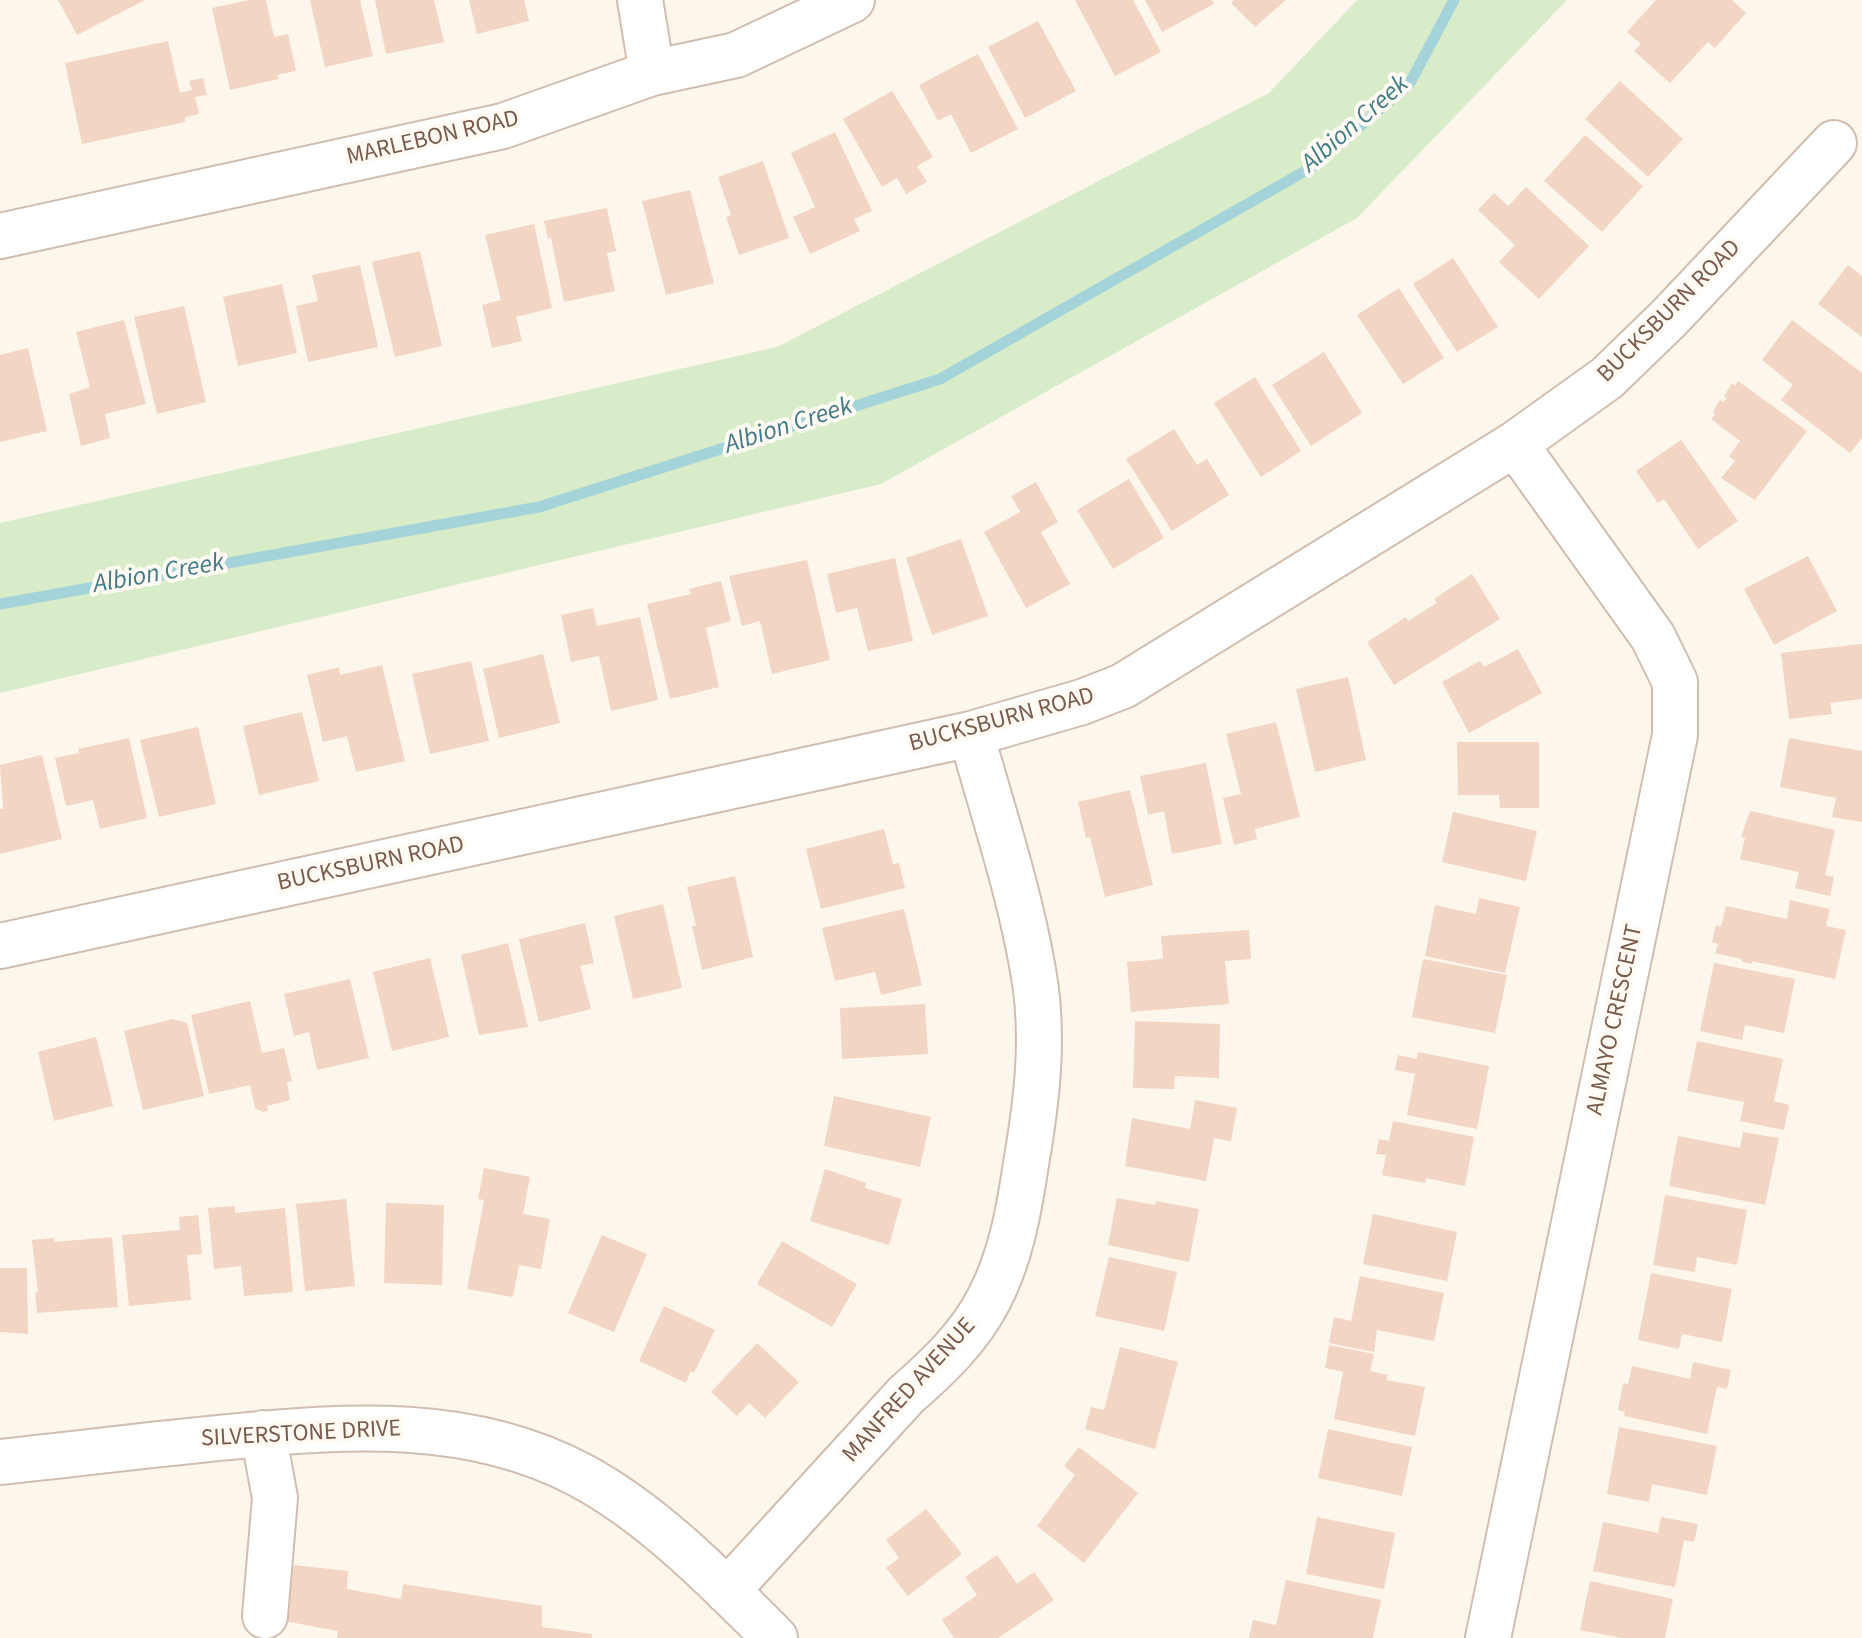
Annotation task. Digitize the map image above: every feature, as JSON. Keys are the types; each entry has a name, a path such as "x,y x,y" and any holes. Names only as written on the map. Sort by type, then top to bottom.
{"street":[{"path":"640,0 652,73"},
{"name":"MARLEBON ROAD","path":"0,236 503,126 652,73 736,55 852,0"},
{"name":"BUCKSBURN ROAD","path":"0,946 971,734 1082,702 1133,681 1515,444 1607,378 1669,318 1834,143"},
{"name":"ALMAYO CRESCENT","path":"1488,1638 1675,735 1675,682 1653,637 1515,444"},
{"name":"MANFRED AVENUE","path":"727,1591 906,1395 936,1369 966,1336 989,1299 1006,1261 1019,1209 1038,1094 1039,1021 1034,972 1019,906 971,734"},
{"name":"SILVERSTONE DRIVE","path":"0,1462 263,1433 328,1429 407,1428 481,1438 537,1456 579,1474 609,1493 655,1527 775,1638"},
{"path":"263,1433 275,1498 265,1616"}],"green space":[{"path":"1357,0 1567,0 1357,218 881,484 0,693 0,523 777,347 1269,93"}],"building":[{"path":"58,0 145,0 77,35"},
{"path":"249,0 266,0 274,37 288,34 296,71 277,75 279,79 230,90 212,8"},
{"path":"310,0 360,0 373,56 325,67"},
{"path":"375,0 434,0 444,42 386,54"},
{"path":"469,0 524,0 529,21 477,34"},
{"path":"1075,0 1133,0 1161,52 1115,76"},
{"path":"1145,0 1212,0 1214,4 1162,32"},
{"path":"1234,0 1286,0 1255,27 1231,3"},
{"path":"1656,0 1732,0 1746,13 1715,48 1708,42 1670,83 1634,51 1641,44 1627,32"},
{"path":"1038,21 1076,91 1025,118 988,47"},
{"path":"168,41 180,93 192,90 189,81 203,78 207,95 195,97 199,114 185,117 185,122 82,144 65,63"},
{"path":"978,54 1018,129 971,153 951,114 938,121 919,85"},
{"path":"1620,81 1683,139 1648,177 1585,119"},
{"path":"892,91 933,157 917,166 927,182 906,194 897,178 882,187 843,119"},
{"path":"835,132 872,211 854,219 860,231 810,254 793,217 815,207 791,153"},
{"path":"1585,135 1643,186 1602,232 1544,181"},
{"path":"763,161 789,238 739,255 726,217 731,215 718,177"},
{"path":"1526,187 1589,246 1539,299 1499,262 1515,245 1478,210 1494,193 1508,206"},
{"path":"690,190 714,283 666,295 642,201"},
{"path":"607,208 616,251 607,253 615,291 564,302 551,238 548,239 544,221"},
{"path":"534,224 552,308 516,317 522,341 492,348 482,305 501,300 485,235"},
{"path":"420,251 442,346 395,357 372,262"},
{"path":"1453,258 1498,327 1457,352 1413,284"},
{"path":"360,265 378,347 308,362 296,306 318,301 312,275"},
{"path":"1848,265 1862,276 1862,337 1818,304"},
{"path":"282,284 297,353 238,366 223,297"},
{"path":"1399,288 1444,358 1403,384 1357,315"},
{"path":"184,306 206,402 157,414 134,317"},
{"path":"124,320 146,404 105,414 110,438 81,446 69,394 90,387 76,332"},
{"path":"1792,320 1862,373 1862,438 1850,453 1781,400 1793,385 1762,360"},
{"path":"28,348 47,431 0,442 0,355"},
{"path":"1324,352 1362,413 1311,446 1272,385"},
{"path":"1255,377 1301,451 1261,477 1214,403"},
{"path":"1738,381 1807,431 1755,500 1721,478 1735,461 1729,456 1740,441 1711,419 1720,400 1723,402 1727,398 1724,396 1732,383 1735,386"},
{"path":"1174,429 1197,465 1207,459 1229,495 1172,531 1126,459"},
{"path":"1681,440 1738,521 1698,549 1664,499 1658,503 1636,471"},
{"path":"1129,479 1164,538 1113,569 1077,510"},
{"path":"1036,482 1058,522 1041,532 1070,584 1026,608 984,532 1020,512 1011,496"},
{"path":"961,539 988,616 932,635 906,558"},
{"path":"1808,556 1837,611 1774,645 1744,589"},
{"path":"895,558 913,641 868,651 857,608 836,613 827,574"},
{"path":"807,560 830,660 772,674 760,621 742,626 729,576"},
{"path":"1472,574 1500,619 1394,685 1367,642 1406,617 1408,621 1437,603 1434,599"},
{"path":"721,581 731,621 706,628 719,687 670,699 647,604 691,594 689,589"},
{"path":"593,608 597,626 640,617 658,700 611,711 599,656 571,662 561,615"},
{"path":"1862,644 1862,699 1830,703 1832,714 1789,719 1781,653"},
{"path":"1518,649 1542,693 1469,733 1442,682 1480,661 1484,667"},
{"path":"543,654 560,723 499,738 483,669"},
{"path":"471,661 489,741 430,754 412,674"},
{"path":"382,665 405,761 356,772 347,736 323,742 307,675 339,667 340,675"},
{"path":"1348,677 1366,760 1315,772 1296,689"},
{"path":"302,712 319,781 259,795 243,726"},
{"path":"1276,722 1300,817 1255,829 1257,839 1234,845 1223,798 1241,794 1226,734"},
{"path":"198,727 216,804 159,817 140,740"},
{"path":"129,738 147,818 100,829 93,800 66,806 55,758 79,753 78,749"},
{"path":"1789,738 1862,751 1862,822 1832,817 1836,798 1780,787"},
{"path":"1457,742 1539,742 1539,808 1500,808 1499,795 1458,795"},
{"path":"42,755 62,839 0,854 0,809 3,809 0,765"},
{"path":"1206,763 1222,844 1172,854 1164,811 1148,815 1140,776"},
{"path":"1130,790 1153,885 1105,897 1078,802"},
{"path":"1750,811 1835,830 1825,875 1834,877 1830,896 1795,888 1799,872 1740,859 1745,838 1741,837"},
{"path":"1453,812 1537,831 1526,881 1442,862"},
{"path":"884,829 893,864 899,863 905,888 821,909 806,849"},
{"path":"735,876 753,957 702,970 687,887"},
{"path":"1479,898 1520,907 1505,973 1425,956 1435,905 1476,914"},
{"path":"1790,900 1830,909 1826,926 1846,930 1835,979 1752,961 1752,964 1742,962 1742,959 1715,953 1718,944 1712,942 1716,925 1721,927 1726,906 1787,919"},
{"path":"663,904 682,988 633,999 614,916"},
{"path":"904,909 922,985 881,995 875,972 835,981 822,928"},
{"path":"585,923 594,963 580,966 591,1009 539,1022 519,939"},
{"path":"1249,930 1251,959 1225,961 1229,1004 1131,1012 1127,962 1163,959 1161,936"},
{"path":"508,943 528,1027 479,1035 461,955"},
{"path":"430,958 449,1037 392,1051 373,972"},
{"path":"1423,959 1507,975 1495,1033 1412,1017"},
{"path":"1714,963 1795,979 1784,1033 1745,1025 1742,1040 1700,1031"},
{"path":"350,979 369,1058 317,1070 309,1032 294,1036 284,994"},
{"path":"250,1001 262,1053 284,1048 292,1081 287,1082 290,1100 267,1106 268,1111 263,1112 255,1108 250,1085 209,1094 191,1015"},
{"path":"925,1004 928,1054 842,1059 840,1008"},
{"path":"173,1019 187,1023 204,1096 143,1110 124,1031"},
{"path":"1135,1021 1220,1024 1219,1078 1175,1076 1174,1089 1133,1088"},
{"path":"96,1037 113,1106 54,1121 38,1052"},
{"path":"1697,1041 1783,1059 1774,1101 1789,1105 1784,1130 1740,1121 1744,1102 1687,1091"},
{"path":"1418,1052 1489,1066 1477,1129 1407,1115 1415,1074 1395,1070 1398,1055 1417,1059"},
{"path":"834,1096 931,1117 920,1167 824,1146"},
{"path":"1195,1100 1237,1108 1231,1141 1214,1138 1206,1181 1125,1166 1132,1118 1190,1129"},
{"path":"1393,1121 1474,1137 1465,1186 1426,1178 1425,1183 1382,1175 1386,1155 1376,1154 1379,1139 1389,1141"},
{"path":"1743,1132 1779,1138 1765,1205 1669,1186 1678,1136 1740,1148"},
{"path":"484,1168 530,1177 523,1214 550,1219 541,1269 519,1265 513,1297 467,1289 484,1200 478,1199"},
{"path":"825,1169 866,1183 865,1188 902,1199 889,1245 810,1221"},
{"path":"1665,1195 1747,1210 1737,1265 1697,1257 1695,1272 1653,1265"},
{"path":"1117,1198 1199,1209 1189,1262 1108,1245"},
{"path":"346,1199 355,1286 305,1291 296,1204"},
{"path":"386,1203 444,1205 442,1285 384,1283"},
{"path":"235,1206 235,1213 285,1208 293,1292 244,1296 241,1266 214,1269 208,1208"},
{"path":"1373,1214 1457,1232 1447,1281 1363,1264"},
{"path":"198,1215 202,1254 187,1255 191,1300 129,1306 122,1235 180,1230 179,1217"},
{"path":"602,1235 647,1254 614,1332 568,1313"},
{"path":"112,1237 118,1307 37,1313 35,1293 38,1292 32,1240 54,1238 54,1242"},
{"path":"782,1241 857,1284 832,1327 757,1284"},
{"path":"1109,1257 1177,1272 1164,1331 1095,1316"},
{"path":"0,1268 27,1268 28,1334 0,1332"},
{"path":"1651,1273 1732,1289 1722,1342 1682,1334 1679,1349 1638,1340"},
{"path":"1360,1276 1444,1293 1434,1341 1377,1330 1374,1352 1329,1343 1334,1317 1351,1321"},
{"path":"664,1306 715,1330 686,1383 639,1361"},
{"path":"757,1343 799,1382 765,1418 749,1403 737,1416 711,1392"},
{"path":"1329,1345 1374,1354 1370,1371 1388,1375 1386,1380 1425,1387 1415,1436 1334,1419 1343,1372 1325,1368"},
{"path":"1120,1347 1178,1362 1155,1449 1085,1429 1091,1407 1104,1410"},
{"path":"1693,1362 1731,1370 1727,1389 1717,1387 1707,1434 1624,1416 1625,1412 1618,1410 1623,1383 1628,1384 1632,1366 1690,1379"},
{"path":"1619,1427 1717,1446 1707,1495 1652,1484 1649,1502 1607,1494"},
{"path":"1328,1429 1412,1447 1402,1496 1318,1478"},
{"path":"1079,1447 1138,1493 1084,1563 1037,1526 1075,1475 1064,1466"},
{"path":"926,1509 962,1554 908,1596 886,1568 899,1558 886,1540"},
{"path":"1317,1517 1395,1533 1384,1589 1306,1574"},
{"path":"1661,1517 1698,1524 1694,1542 1684,1540 1675,1587 1593,1571 1603,1522 1658,1533"},
{"path":"997,1555 1017,1584 1034,1572 1054,1600 998,1638 954,1638 942,1620 977,1595 965,1577"},
{"path":"294,1565 348,1571 347,1589 401,1599 403,1584 542,1606 542,1627 592,1634 592,1638 337,1638 338,1631 284,1621"},
{"path":"1286,1580 1381,1600 1373,1638 1249,1638 1253,1620 1276,1625"},
{"path":"1590,1581 1673,1599 1665,1638 1622,1638 1580,1630"}],"waterway":[{"name":"Albion Creek","path":"0,604 539,507 940,379 1314,166 1410,83 1454,0"}]}
